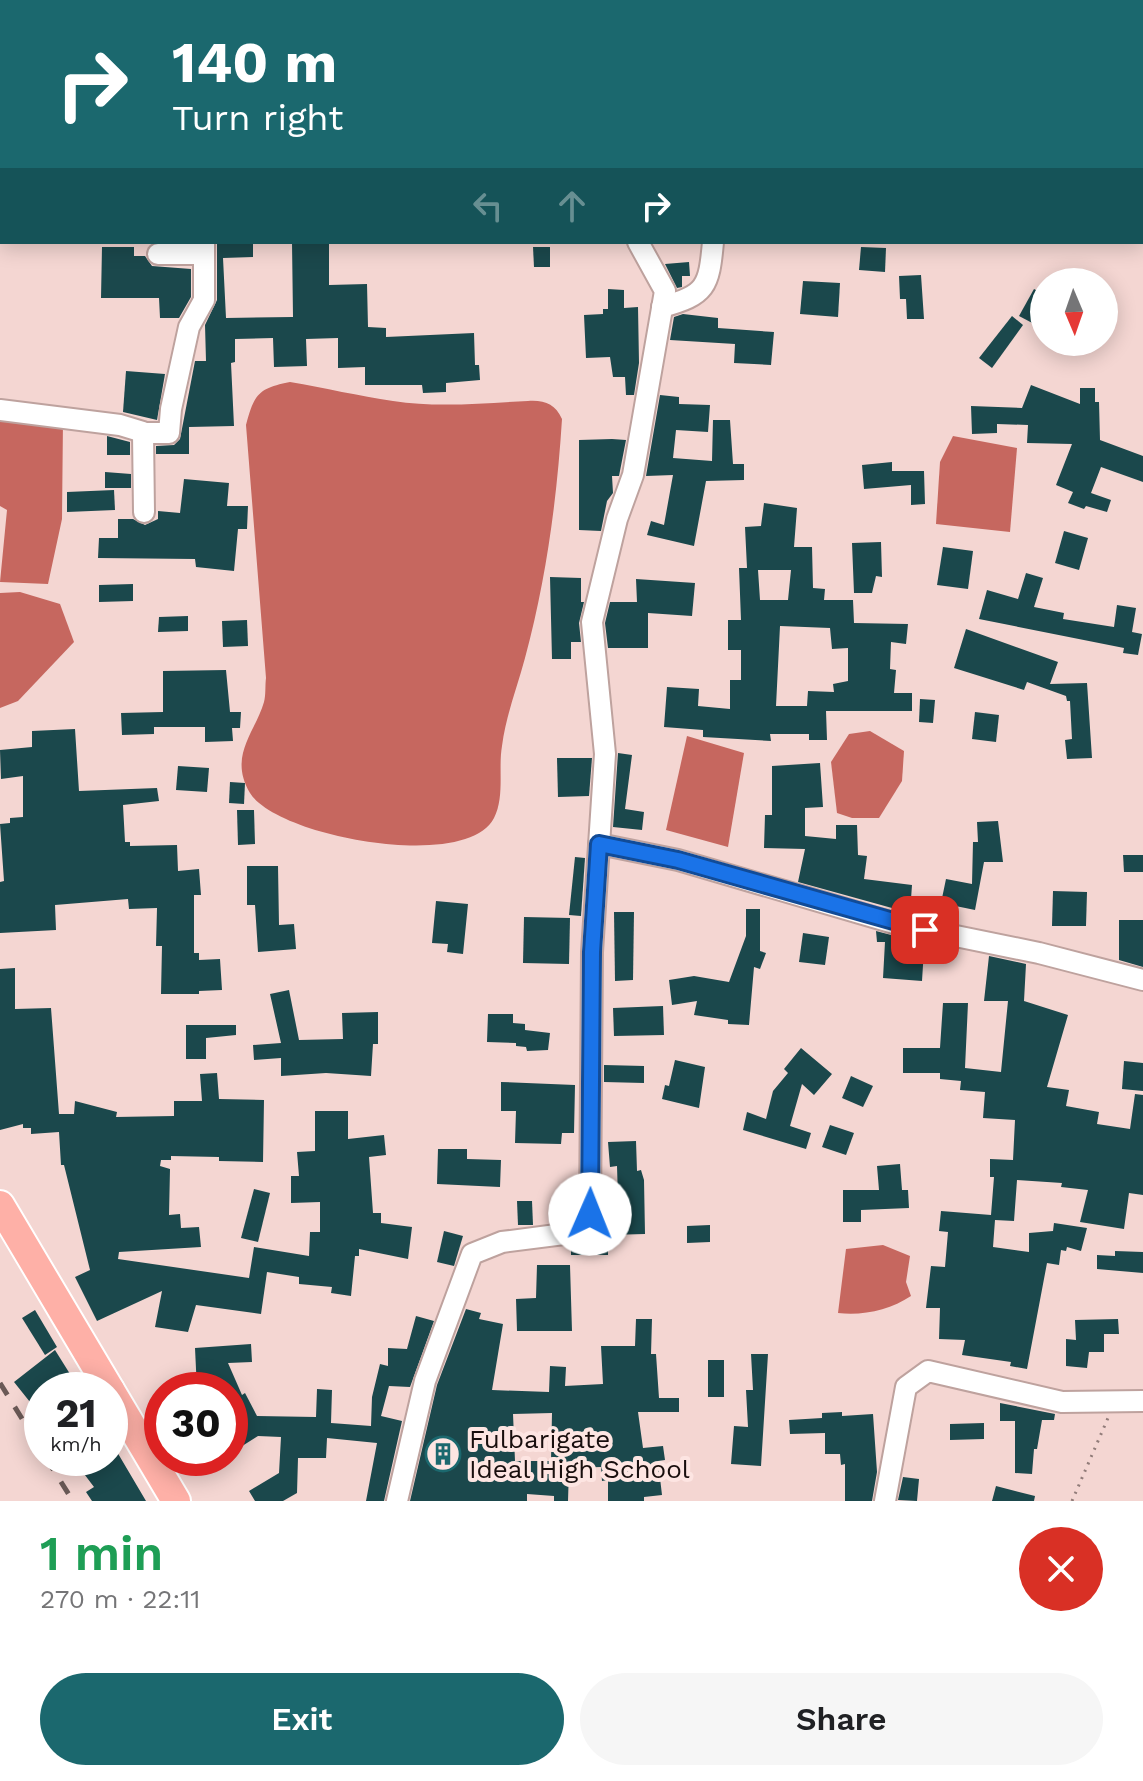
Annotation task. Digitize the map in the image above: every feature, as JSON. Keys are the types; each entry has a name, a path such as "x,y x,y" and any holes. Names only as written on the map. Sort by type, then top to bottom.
{"highway":[{"path":"0,1205 99,1372"},
{"path":"128,1420 176,1501"}],"street":[{"path":"397,1501 425,1381 472,1254 502,1242 564,1234 590,1214 592,952 605,754 592,622 617,519 633,475 665,291 639,244"},
{"path":"662,307 688,300 702,292 708,281 713,244"},
{"path":"0,410 120,425 143,432 169,433 176,380 189,327 204,300 204,248 158,254"},
{"path":"143,432 144,512"},
{"path":"599,844 678,860 897,924 1039,953 1143,980"},
{"path":"885,1501 906,1387 928,1371 1062,1402 1114,1404 1143,1401"}],"path":[{"path":"1072,1501 1114,1404"}],"shaded area":[{"path":"290,382 410,403 540,401 553,406 562,419 545,570 504,735 499,801 494,818 477,834 448,843 412,845 372,842 332,834 296,823 267,809 250,793 244,780 242,756 264,702 266,678 246,425 259,394"},
{"path":"0,415 63,420 62,519 48,584 0,582 7,510 0,506"},
{"path":"953,436 1017,448 1010,532 936,524 940,462"},
{"path":"20,592 60,604 74,642 18,701 0,708 0,593"},
{"path":"870,731 904,751 902,781 879,818 852,818 837,813 831,762 849,734"},
{"path":"687,736 744,753 728,847 666,830"},
{"path":"883,1245 910,1256 906,1282 911,1296 876,1311 838,1313 846,1249"}],"building":[{"path":"217,244 253,244 253,257 223,258 226,318 293,317 292,244 329,244 329,285 367,284 368,327 386,328 386,337 474,333 475,365 479,365 480,380 446,383 446,392 423,393 422,385 365,385 365,367 338,368 338,338 306,339 307,366 274,367 273,338 235,339 235,362 231,363 234,426 189,427 189,454 156,454 156,446 174,445 180,439 195,361 206,361 205,325 217,300"},
{"path":"102,247 134,247 134,256 145,256 152,266 191,269 191,297 179,318 160,318 159,298 101,298"},
{"path":"533,247 550,247 550,267 534,267"},
{"path":"861,247 886,248 885,272 859,270"},
{"path":"689,262 690,276 682,276 682,287 677,288 665,264"},
{"path":"921,275 924,319 907,319 906,299 900,299 899,276"},
{"path":"803,281 840,283 838,317 800,314"},
{"path":"608,289 624,290 624,308 638,307 639,363 634,395 626,395 625,377 613,377 610,357 586,358 584,315 603,314 603,309 608,309"},
{"path":"1030,296 1030,322 1019,316"},
{"path":"683,314 718,318 718,328 774,332 771,365 734,363 735,344 670,340 674,317"},
{"path":"1012,316 1023,325 992,368 979,358"},
{"path":"126,371 165,374 157,420 123,412"},
{"path":"1031,385 1080,404 1080,388 1095,388 1095,402 1099,402 1100,440 1143,456 1143,482 1101,467 1091,493 1111,500 1107,512 1086,506 1084,509 1068,503 1073,492 1056,485 1072,444 1027,443 1028,425 997,424 997,433 972,434 971,406 1022,408"},
{"path":"660,395 679,397 679,404 710,405 708,432 676,430 673,458 712,461 713,420 730,420 733,464 744,464 744,480 706,481 694,546 647,535 651,521 664,525 673,475 646,476"},
{"path":"107,436 130,442 130,455 107,455"},
{"path":"579,440 626,440 619,476 612,476 613,493 607,501 601,531 579,530"},
{"path":"892,462 892,471 924,471 925,504 911,505 911,485 864,489 862,465"},
{"path":"105,472 131,474 131,488 105,488"},
{"path":"184,479 229,483 227,506 248,506 247,529 238,529 234,571 196,567 195,559 98,558 99,538 118,538 118,519 133,519 145,525 158,519 158,511 180,513"},
{"path":"114,490 115,510 67,512 67,492"},
{"path":"764,503 797,508 794,547 812,547 813,588 825,589 824,600 853,600 854,623 908,624 906,644 891,642 890,669 896,670 894,693 912,693 912,711 826,711 827,740 809,740 809,734 770,734 771,741 703,737 703,730 664,727 667,687 699,689 698,706 730,709 730,680 741,680 741,650 728,650 728,620 741,620 739,568 747,568 745,527 761,526","holes":["758,570 791,570 788,600 760,600","780,626 830,628 832,649 848,648 848,681 833,684 834,692 808,691 807,706 776,706"]},
{"path":"1064,531 1088,538 1079,570 1055,563"},
{"path":"881,542 882,577 876,576 872,593 854,593 852,543"},
{"path":"943,547 973,551 968,589 937,585"},
{"path":"1026,573 1043,578 1034,607 1064,613 1063,619 1114,627 1117,605 1136,608 1132,632 1142,634 1138,655 1123,653 1124,648 979,619 987,590 1018,599"},
{"path":"550,577 581,578 581,602 584,602 579,623 581,642 571,642 571,659 552,659"},
{"path":"636,579 695,583 692,616 648,613 648,648 608,648 605,623 610,602 637,602"},
{"path":"133,584 133,601 99,602 99,585"},
{"path":"188,616 188,631 158,632 159,617"},
{"path":"247,620 248,646 223,647 222,621"},
{"path":"966,629 1058,662 1050,684 1087,683 1092,758 1067,759 1065,740 1072,739 1070,701 1066,696 1027,682 1024,690 954,668"},
{"path":"226,670 230,712 241,712 240,728 232,728 233,741 205,742 205,727 154,727 154,734 122,735 121,713 163,712 163,671"},
{"path":"920,699 935,700 933,723 919,722"},
{"path":"975,712 999,715 996,742 972,739"},
{"path":"75,729 79,791 157,788 159,801 123,805 125,842 130,842 130,846 177,845 178,871 199,869 201,895 194,895 194,953 199,953 199,960 220,959 222,990 199,991 199,994 161,994 162,946 156,946 157,908 129,909 128,899 55,905 56,930 0,933 0,882 4,881 0,824 10,823 10,818 23,817 23,776 1,779 0,750 32,747 32,731"},
{"path":"618,753 632,755 625,809 644,812 642,830 613,827"},
{"path":"557,758 592,758 589,796 558,797"},
{"path":"820,763 823,807 805,808 805,836 836,839 836,825 857,825 858,855 867,856 864,879 912,885 910,913 798,882 805,849 764,848 765,815 772,815 772,766"},
{"path":"178,766 209,768 207,792 176,790"},
{"path":"230,782 245,783 244,804 229,803"},
{"path":"237,810 254,810 255,844 238,845"},
{"path":"998,821 1003,862 984,862 975,910 941,903 946,879 972,884 973,842 978,842 977,822"},
{"path":"1123,855 1143,855 1143,872 1124,872"},
{"path":"575,857 585,858 581,916 569,915"},
{"path":"247,866 278,866 279,925 294,924 296,949 258,952 255,905 247,905"},
{"path":"1053,891 1087,892 1086,926 1052,926"},
{"path":"436,901 468,904 463,954 447,952 448,944 432,943"},
{"path":"746,909 760,909 760,951 766,953 760,969 754,967 749,1025 728,1024 728,1020 694,1015 697,1001 672,1005 669,980 694,976 729,982 746,936"},
{"path":"614,912 634,912 633,980 615,981"},
{"path":"524,917 570,918 569,964 523,963"},
{"path":"1119,920 1143,920 1143,967 1119,960"},
{"path":"876,931 914,941 912,949 924,949 922,981 883,978 885,942 877,942"},
{"path":"803,933 829,937 825,965 799,962"},
{"path":"989,956 1026,964 1024,1001 1068,1015 1047,1087 1069,1090 1066,1106 1099,1112 1097,1124 1130,1129 1135,1094 1143,1095 1143,1195 1129,1193 1124,1229 1080,1222 1088,1190 1061,1187 1062,1183 1017,1180 1014,1221 995,1220 993,1247 1029,1252 1029,1233 1053,1231 1054,1223 1087,1228 1081,1251 1067,1247 1066,1251 1061,1250 1059,1265 1047,1263 1027,1369 1010,1366 1011,1362 962,1355 965,1340 939,1339 940,1308 926,1308 931,1266 945,1267 948,1232 939,1231 941,1211 991,1215 994,1177 990,1177 990,1159 1013,1160 1015,1120 983,1118 985,1092 960,1090 961,1081 940,1079 940,1073 903,1073 903,1048 940,1048 943,1003 968,1003 965,1068 1001,1072 1008,1001 984,1001"},
{"path":"15,968 15,1009 51,1008 59,1114 74,1114 75,1101 117,1112 116,1117 174,1116 174,1101 202,1101 200,1074 217,1073 219,1099 264,1100 263,1162 171,1156 171,1160 161,1160 160,1166 170,1169 169,1215 180,1214 181,1228 199,1227 201,1247 119,1252 118,1259 249,1278 254,1247 309,1256 310,1232 320,1232 320,1202 291,1203 291,1176 299,1176 297,1152 315,1151 315,1111 348,1111 348,1139 384,1135 386,1155 369,1157 373,1213 381,1213 381,1223 412,1227 408,1259 359,1249 359,1256 355,1256 351,1296 331,1293 332,1287 299,1284 299,1277 267,1272 261,1314 196,1305 188,1332 155,1327 162,1291 97,1321 75,1277 90,1270 64,1165 61,1165 59,1132 31,1134 31,1128 23,1128 23,1124 0,1130 0,969"},
{"path":"289,990 299,1040 343,1039 342,1013 378,1012 378,1044 373,1044 371,1076 326,1073 281,1076 281,1058 254,1060 253,1045 281,1043 270,994"},
{"path":"663,1006 664,1035 614,1036 613,1008"},
{"path":"488,1014 513,1014 513,1023 525,1024 525,1030 550,1033 548,1050 527,1051 526,1047 516,1046 516,1043 487,1042"},
{"path":"186,1025 236,1025 236,1035 206,1038 206,1059 186,1059"},
{"path":"801,1048 832,1074 814,1095 802,1084 790,1126 811,1133 806,1149 743,1130 747,1112 766,1119 773,1091 788,1073 784,1069"},
{"path":"675,1060 705,1067 699,1108 662,1099 665,1085 669,1086"},
{"path":"1124,1061 1143,1063 1143,1091 1122,1089"},
{"path":"604,1065 644,1066 644,1083 604,1082"},
{"path":"851,1076 873,1086 863,1107 842,1098"},
{"path":"501,1082 575,1085 574,1133 562,1133 561,1144 515,1143 516,1111 501,1111"},
{"path":"830,1125 854,1133 846,1155 822,1147"},
{"path":"636,1141 637,1171 641,1170 644,1180 645,1234 608,1235 608,1255 571,1255 571,1245 584,1235 594,1235 594,1227 602,1219 603,1197 618,1198 617,1166 610,1167 608,1142"},
{"path":"438,1149 467,1149 467,1159 501,1160 500,1187 437,1184"},
{"path":"900,1164 902,1190 908,1190 909,1208 861,1210 861,1222 843,1222 843,1190 879,1190 877,1166"},
{"path":"254,1189 270,1193 258,1242 241,1238"},
{"path":"517,1201 532,1201 533,1225 518,1225"},
{"path":"710,1225 710,1242 687,1243 687,1226"},
{"path":"444,1231 463,1236 454,1266 437,1262"},
{"path":"1115,1251 1143,1252 1143,1273 1097,1269 1097,1255 1115,1256"},
{"path":"537,1265 570,1265 572,1331 517,1331 516,1299 536,1298"},
{"path":"466,1309 481,1313 479,1319 503,1324 492,1390 549,1392 550,1366 566,1367 565,1386 603,1384 601,1346 635,1346 636,1319 652,1319 651,1354 656,1354 659,1398 679,1398 679,1412 638,1412 643,1448 663,1446 665,1460 658,1461 662,1495 644,1497 644,1501 608,1501 608,1480 602,1481 601,1467 569,1468 568,1501 554,1501 554,1496 527,1494 527,1501 410,1501 437,1385","holes":["552,1413 551,1461 515,1461 513,1414"]},
{"path":"35,1310 57,1347 45,1355 22,1318"},
{"path":"416,1316 434,1321 410,1387 389,1386 381,1416 402,1421 384,1501 366,1501 377,1443 327,1438 326,1458 298,1458 297,1493 283,1501 255,1501 249,1491 279,1473 281,1437 258,1436 248,1442 248,1399 257,1416 316,1417 317,1389 332,1390 331,1423 371,1426 372,1397 380,1364 388,1366 388,1348 407,1349"},
{"path":"1118,1319 1119,1334 1104,1334 1104,1352 1089,1352 1087,1368 1066,1366 1066,1339 1076,1340 1075,1320"},
{"path":"251,1344 252,1362 228,1363 232,1372 196,1372 195,1348"},
{"path":"55,1350 69,1372 27,1372"},
{"path":"751,1354 768,1354 761,1466 731,1464 734,1426 748,1427 746,1390 753,1390"},
{"path":"708,1360 724,1360 724,1397 708,1397"},
{"path":"24,1374 24,1394 14,1382"},
{"path":"1000,1403 1055,1414 1054,1420 1042,1420 1037,1449 1034,1449 1032,1474 1015,1473 1015,1421 1000,1421"},
{"path":"842,1412 842,1416 873,1414 877,1472 872,1501 845,1501 845,1464 841,1465 840,1454 825,1454 825,1433 790,1434 789,1420 822,1418 822,1413"},
{"path":"984,1423 984,1439 950,1440 950,1424"},
{"path":"128,1470 146,1501 92,1501 86,1492 94,1487 86,1476 128,1476"},
{"path":"903,1477 919,1479 917,1501 898,1500"},
{"path":"996,1486 1035,1496 1034,1501 992,1501"}],"railway":[{"path":"0,1383 24,1422"},
{"path":"57,1476 73,1501"}],"place":[{"name":"Fulbarigate Ideal High School","path":"443,1454"}],"route":[{"path":"590,1214 592,952 599,844 678,860 925,930"}]}
